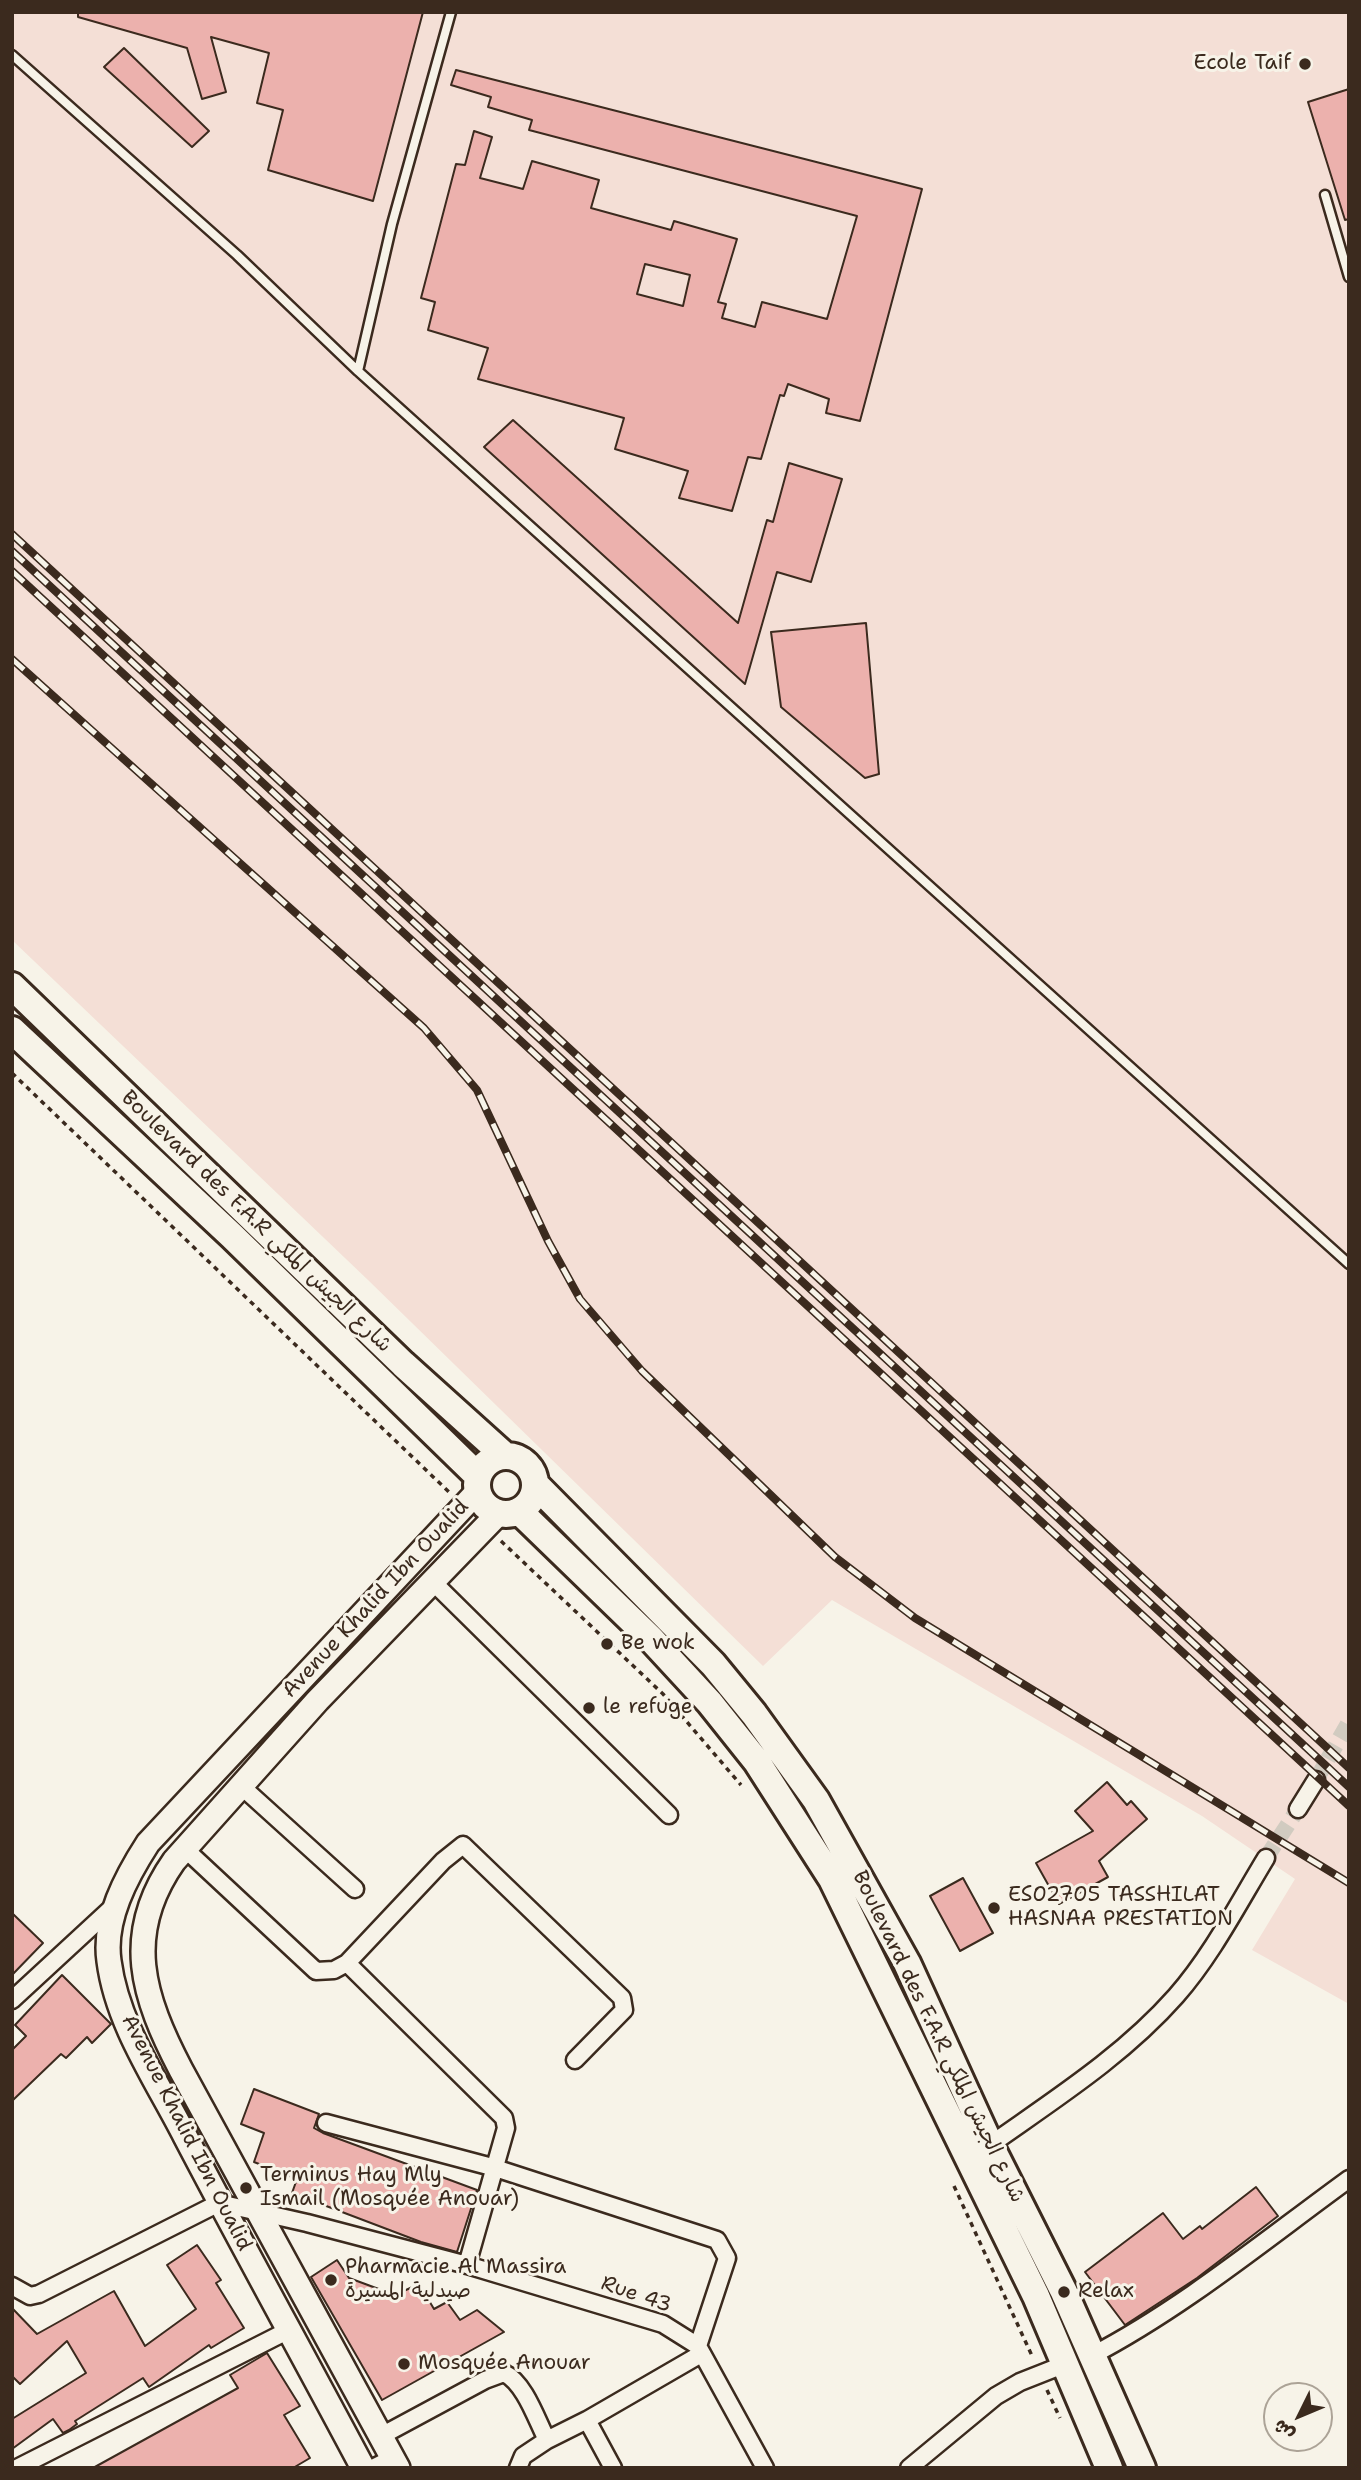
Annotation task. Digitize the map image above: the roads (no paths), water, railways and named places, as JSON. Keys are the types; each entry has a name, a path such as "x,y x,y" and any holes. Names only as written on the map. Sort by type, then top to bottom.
{"main road":[{"name":"Boulevard des F.A.R شارع الجيش الملكي","path":"12,986 402,1364 504,1455 524,1461 533,1473 537,1486 713,1664 754,1714 816,1800 907,1963 990,2145 1063,2292 1142,2468"},
{"name":"Boulevard des F.A.R شارع الجيش الملكي","path":"12,1030 232,1236 486,1506 650,1638 710,1703 757,1762 832,1879 867,1948 1036,2296 1052,2370 1109,2468"},
{"path":"473,1491 485,1464 504,1455"},
{"path":"501,1517 531,1502 537,1486"},
{"name":"Avenue Khalid Ibn Oualid","path":"363,2468 151,2074 116,1993 109,1961 108,1937 117,1903 134,1864 168,1820 473,1491"},
{"name":"Avenue Khalid Ibn Oualid","path":"388,2464 381,2436 160,2028 141,1966 149,1909 155,1892 184,1848 318,1700 433,1582 501,1517"}],"street":[{"path":"433,1582 669,1815"},
{"path":"1298,1809 1316,1780"},
{"path":"240,1785 355,1889"},
{"path":"184,1848 316,1970 334,1970 347,1963 443,1861 463,1845 470,1848 622,1998 624,2010 618,2019 575,2060"},
{"path":"990,2145 1121,2051 1155,2018 1201,1962 1266,1858"},
{"path":"12,2000 117,1903"},
{"path":"347,1963 505,2118 506,2128 492,2167 467,2265"},
{"path":"326,2123 492,2167 710,2237 722,2244 726,2263 699,2350 587,2420 547,2440 523,2456 518,2468"},
{"path":"1091,2356 1129,2336 1170,2309 1349,2179"},
{"path":"12,2286 30,2296 39,2294 219,2203"},
{"name":"Rue 43","path":"219,2203 467,2265 663,2324 699,2350 765,2468"},
{"path":"17,2468 289,2330"},
{"path":"909,2468 996,2396 1052,2370"},
{"path":"381,2436 485,2380 505,2374 511,2377 519,2388 547,2440"},
{"path":"587,2420 613,2468"}],"lane":[{"path":"358,371 392,224 451,12"},
{"path":"12,55 237,255 358,371 1349,1264"},
{"path":"1325,195 1349,276"}],"tunnel":[{"path":"1316,1780 1349,1722"},
{"path":"1266,1858 1298,1809"}],"railway":[{"path":"12,534 1349,1768"},
{"path":"12,551 1349,1787"},
{"path":"12,571 1349,1806"},
{"path":"12,659 424,1028 477,1090 548,1241 580,1299 642,1371 835,1557 915,1618 1349,1883"}],"place":[{"name":"Ecole Taif","path":"1305,64"},
{"name":"Be wok","path":"607,1644"},
{"name":"le refuge","path":"589,1708"},
{"name":"ES02705 TASSHILAT HASNAA PRESTATION","path":"994,1908"},
{"name":"Terminus Hay Mly Ismail (Mosquée Anouar)","path":"246,2188"},
{"name":"Pharmacie Al Massira صيدلية المسيرة","path":"331,2280"},
{"name":"Relax","path":"1064,2292"},
{"name":"Mosquée Anouar","path":"404,2364"}]}
